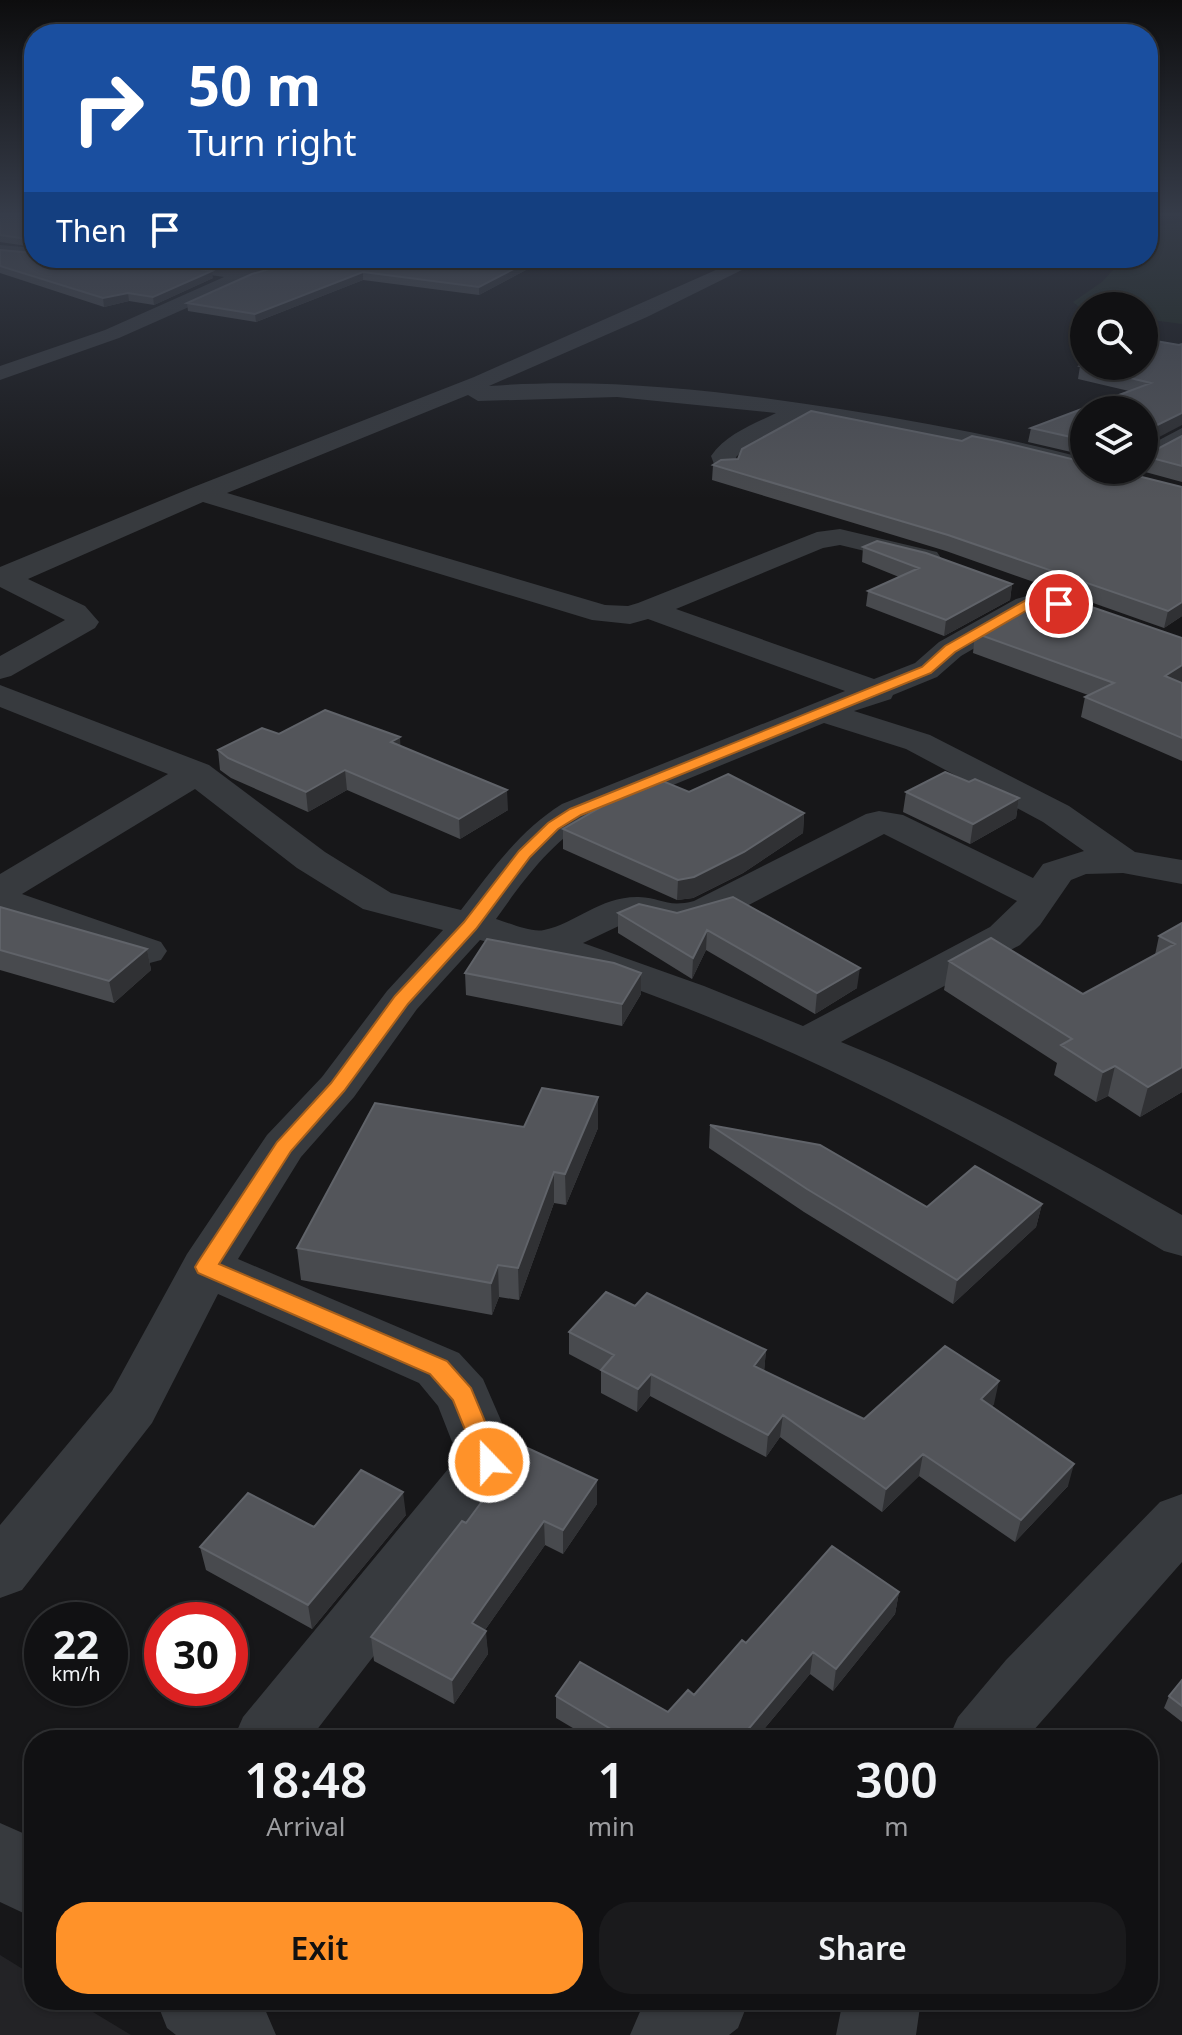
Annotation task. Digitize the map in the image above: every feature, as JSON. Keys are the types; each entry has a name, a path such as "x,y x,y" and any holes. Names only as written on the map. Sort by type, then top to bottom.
{"street":[{"path":"0,373 112,334 168,309"},
{"path":"3,577 200,493 444,398 643,309"},
{"path":"444,398 509,391 602,390 680,395 940,432 1070,461"},
{"path":"726,467 723,456 737,442 800,410"},
{"path":"1158,449 1182,435"},
{"path":"200,493 603,614 630,615 649,609 817,540 840,537 950,566"},
{"path":"0,669 84,622 74,612 3,577"},
{"path":"0,1571 132,1407 206,1267 284,1146 338,1087 402,1000 470,926 524,854 553,826 575,812 642,788 819,711 879,692 926,670 950,649 1034,596"},
{"path":"649,609 879,692"},
{"path":"0,695 196,773 311,860 377,901 547,945 689,995 870,1070 1061,1168 1182,1238"},
{"path":"819,711 918,742 1056,814 1123,861"},
{"path":"0,891 196,773"},
{"path":"547,945 613,913 639,909 676,918 708,910 879,822 890,823 1038,896"},
{"path":"805,1043 1005,936 1026,916 1057,872 1097,860 1123,861 1182,872"},
{"path":"0,900 146,951"},
{"path":"206,1267 439,1368 463,1395 489,1462 275,1730"},
{"path":"990,1730 1030,1682 1182,1520"},
{"path":"0,1859 24,1875"},
{"path":"207,2010 236,2035"},
{"path":"670,2035 699,2010"},
{"path":"876,2035 880,2010"}],"shaded area":[{"path":"1158,309 1182,309 1182,324 1158,321"},
{"path":"0,1955 24,1970 24,2010 90,2010 131,2035 0,2035"}],"building":[{"path":"224,309 268,309 255,314"},
{"path":"1158,341 1182,344 1182,413 1158,425 1158,396 1116,396 1151,383 1138,380 1158,380"},
{"path":"811,411 962,441 972,436 1070,459 1070,484 1158,484 1158,481 1182,487 1182,602 1168,611 948,535 713,465 721,460 738,459 742,449"},
{"path":"1070,413 1070,437 1031,428"},
{"path":"1182,436 1182,466 1158,460 1158,449"},
{"path":"877,541 926,553 1012,584 946,620 868,591 919,568 863,547"},
{"path":"1048,592 1182,638 1182,665 1165,676 1182,683 1182,738 1085,697 1114,683 975,633"},
{"path":"325,710 400,737 391,742 507,790 459,819 345,770 306,792 228,758 218,750 262,728 279,734"},
{"path":"945,772 969,782 975,779 1019,798 973,824 906,792"},
{"path":"728,774 804,813 744,852 694,877 678,880 563,829 653,777 689,792"},
{"path":"733,897 860,968 817,993 707,930 693,958 618,913 639,904 677,913"},
{"path":"0,907 147,949 109,981 0,950"},
{"path":"1182,923 1182,1067 1148,1087 1115,1066 1103,1072 1061,1045 1072,1039 949,961 991,938 1083,994 1175,944 1159,936"},
{"path":"487,939 614,963 641,973 622,1004 465,973"},
{"path":"542,1088 598,1097 565,1174 554,1172 518,1268 498,1265 491,1283 297,1248 375,1103 524,1127"},
{"path":"710,1125 820,1145 927,1207 975,1166 1042,1204 957,1280 807,1189"},
{"path":"606,1292 635,1306 647,1293 766,1350 754,1366 864,1419 945,1346 999,1381 981,1399 1074,1464 1021,1520 923,1454 886,1489 783,1415 768,1435 651,1374 638,1389 601,1370 614,1355 569,1332"},
{"path":"523,1446 597,1480 563,1530 544,1521 472,1623 486,1631 452,1680 371,1637 462,1521 466,1523"},
{"path":"361,1470 403,1492 308,1605 200,1547 248,1493 314,1527"},
{"path":"832,1546 899,1592 836,1669 813,1652 748,1730 612,1730 556,1696 580,1662 668,1712 688,1690 694,1695 742,1640 746,1643"},
{"path":"1182,1680 1182,1706 1169,1696"}],"route":[{"path":"489,1462 463,1395 439,1368 206,1267 284,1146 338,1087 402,1000 470,926 524,854 553,826 575,812 642,788 819,711 879,692 926,670 950,649 1040,598 1059,604"}]}
